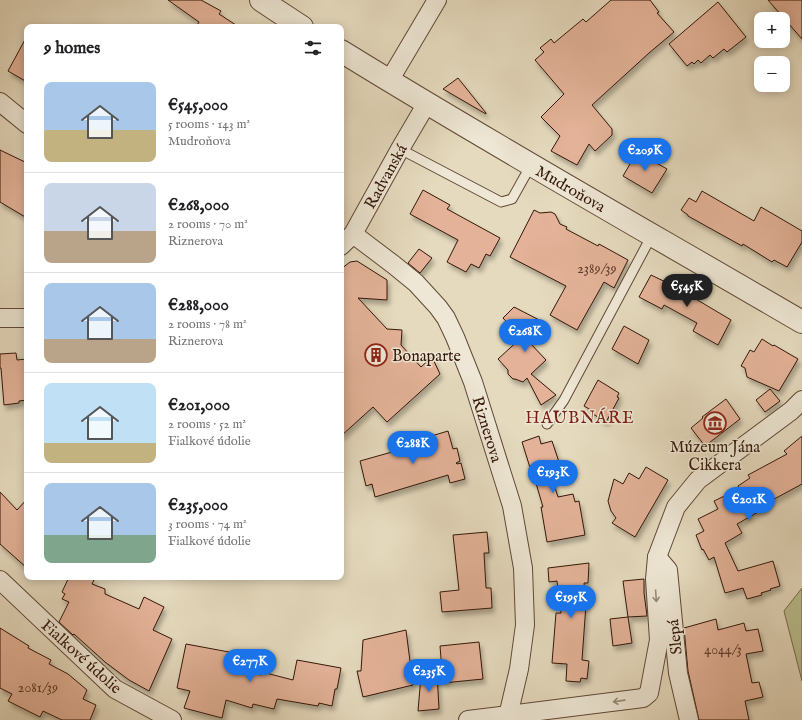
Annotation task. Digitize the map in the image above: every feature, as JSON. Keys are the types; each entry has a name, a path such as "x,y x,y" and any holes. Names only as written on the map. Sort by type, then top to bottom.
{"street":[{"path":"261,0 297,24"},
{"path":"389,81 437,0"},
{"name":"Mudroňova","path":"344,53 531,165 802,322"},
{"path":"0,102 24,122"},
{"name":"Radvanská","path":"347,240 427,103"},
{"name":"Riznerova","path":"347,240 394,265 416,283 438,307 446,318 474,382 512,506 523,568 526,625 519,669 508,716"},
{"path":"0,318 24,318"},
{"path":"468,720 643,698 649,693 659,640 654,579 657,557 676,507 698,480 791,411 802,400"},
{"name":"Slepá","path":"657,557 668,570 678,673 689,720"},
{"name":"Fialkové údolie","path":"0,580 115,689 172,720"}],"lane":[{"path":"400,149 501,202 512,199 531,165"},
{"path":"548,424 564,400 652,235"}],"green space":[{"path":"802,588 802,681 784,611"}],"building":[{"path":"168,0 201,0 221,11 219,14 234,24 198,24 199,22"},
{"path":"611,0 650,0 659,12 657,13 674,32 592,105 612,129 612,135 595,151 589,144 577,165 551,151 560,136 541,117 564,94 535,60 544,52 540,48 551,39 554,43 583,19 586,22"},
{"path":"768,0 802,0 802,39 790,25 790,12 778,12"},
{"path":"718,2 746,37 727,52 724,49 713,58 710,55 701,63 698,60 694,64 692,62 687,66 669,44"},
{"path":"24,42 24,80 8,71"},
{"path":"458,78 486,113 486,114 443,89"},
{"path":"0,150 24,162 24,216 0,202"},
{"path":"637,152 667,169 652,193 623,176"},
{"path":"423,190 450,205 447,209 500,238 490,256 486,254 479,268 471,264 466,272 447,262 458,240 410,214"},
{"path":"702,191 754,221 761,207 802,231 802,242 787,267 774,260 772,262 743,244 742,246 688,216 681,210 689,198 696,202"},
{"path":"534,210 540,213 551,212 555,214 560,224 567,227 566,229 598,246 599,244 628,260 614,288 604,282 577,330 550,315 566,286 510,257"},
{"path":"419,249 432,258 420,273 408,263"},
{"name":"Bonaparte","path":"357,261 387,280 387,300 358,298 387,329 402,330 401,345 421,367 432,357 440,374 387,422 373,407 344,433 344,267 350,262"},
{"path":"651,275 674,286 731,320 718,345 693,331 697,323 664,305 662,309 639,297"},
{"path":"514,307 547,324 529,342 546,360 531,374 556,395 541,405 527,378 523,382 513,379 508,374 508,370 498,359 521,338 503,318"},
{"path":"624,326 649,340 638,364 612,349"},
{"path":"762,339 798,359 779,391 747,377 745,368 741,366 750,350 754,352"},
{"path":"16,353 17,360 24,359 24,400 19,401 19,403 4,405 0,354"},
{"path":"598,380 619,393 617,397 619,398 606,422 584,406"},
{"path":"770,389 780,401 765,412 756,400"},
{"name":"Múzeum Jána Cikkera","path":"726,399 740,419 705,446 691,428 703,418 702,417"},
{"path":"448,431 453,449 457,448 460,461 456,463 461,463 465,479 450,483 448,475 375,497 372,484 366,486 360,461 399,450 398,446"},
{"path":"539,436 541,444 552,441 560,465 549,469 558,497 573,494 575,502 579,501 585,535 547,542 541,507 543,507 522,442"},
{"path":"802,436 802,484 765,504 767,507 737,524 742,533 725,543 738,571 773,561 780,586 761,593 762,595 747,599 743,588 725,593 714,557 709,560 703,549 702,550 696,535 704,531 698,519 718,509 714,501 739,489 738,486 750,478 748,475 787,454 784,451"},
{"path":"646,467 668,480 635,537 612,523 616,518 611,511 608,501 614,479 623,484 629,473 639,479"},
{"path":"0,492 17,510 24,502 24,565 0,544"},
{"path":"487,532 489,553 484,553 486,588 491,588 492,608 442,612 440,592 459,590 453,535"},
{"path":"589,563 588,583 584,583 586,604 582,660 589,661 587,679 581,678 580,682 566,681 567,664 552,663 556,613 561,613 557,581 549,582 548,568"},
{"path":"644,579 647,616 628,617 623,581"},
{"path":"68,580 94,580 92,584 105,589 105,594 139,609 144,597 164,607 153,630 172,639 149,691 129,680 105,662 59,622 69,602 62,599 65,594 62,592"},
{"path":"628,617 632,643 613,646 610,619"},
{"path":"716,619 718,630 744,623 746,631 758,629 763,651 746,654 752,683 759,682 763,697 745,701 749,720 699,720 688,671 684,628"},
{"path":"0,628 29,646 28,648 51,660 49,664 68,674 87,690 83,699 96,705 90,720 62,720 43,711 40,717 8,701 12,694 0,688"},
{"path":"406,630 413,685 363,697 357,671 361,671 363,640"},
{"path":"479,642 483,679 443,683 440,646"},
{"path":"186,644 229,652 226,665 261,675 262,672 293,680 297,660 341,668 332,706 319,703 318,706 277,699 274,709 253,704 252,708 226,700 222,718 184,708 190,691 177,688"},
{"path":"437,673 439,709 418,711 421,676"}],"place":[{"name":"Bonaparte","path":"376,355"},
{"name":"Múzeum Jána Cikkera","path":"715,423"}],"district":[{"name":"HAUBNÁRE","path":"580,417"}]}
